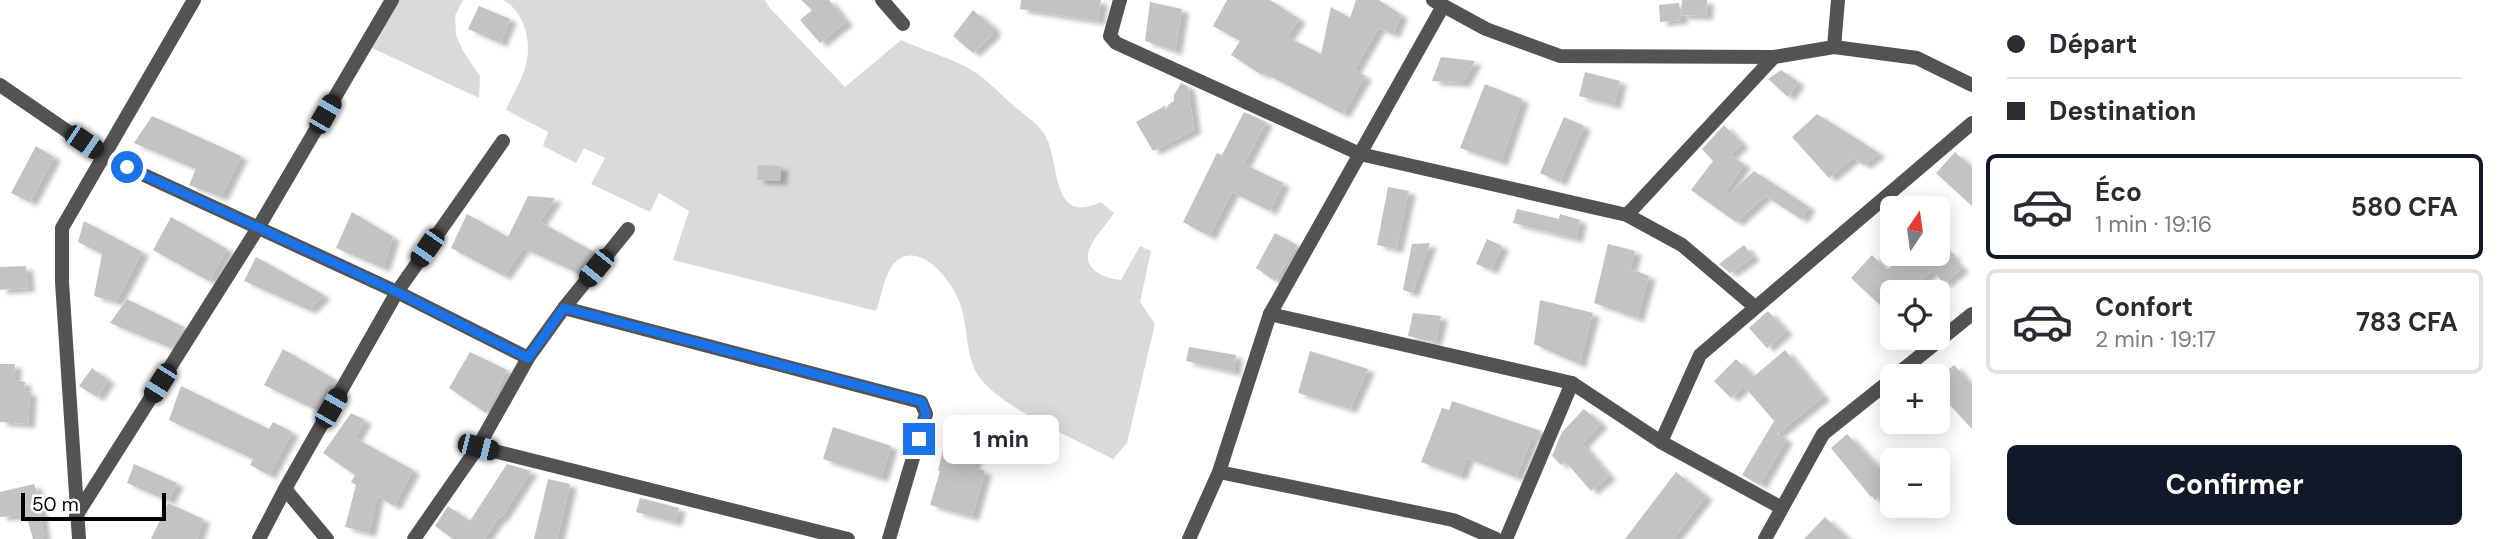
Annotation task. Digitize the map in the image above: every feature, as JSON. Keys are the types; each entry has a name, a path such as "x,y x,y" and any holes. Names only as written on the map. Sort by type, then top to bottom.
{"street":[{"path":"79,539 62,282 62,228 194,0"},
{"path":"76,516 258,228 392,0"},
{"path":"881,0 903,24"},
{"path":"1120,0 1110,37 1116,43 1360,153 1628,215 1682,245 1755,307"},
{"path":"1834,47 1839,0"},
{"path":"1189,539 1219,472 1270,314 1360,153 1438,3 1486,29 1560,56 1774,57 1834,47 1917,58 1972,85"},
{"path":"1628,215 1774,57"},
{"path":"0,85 105,157 397,292 528,358"},
{"path":"1661,442 1700,355 1972,123"},
{"path":"259,539 397,292 503,141"},
{"path":"414,539 478,447 528,358 564,308 628,229"},
{"path":"564,308 922,402 926,414 888,539"},
{"path":"1270,314 1572,383 1661,442 1782,508"},
{"path":"1909,364 1972,314"},
{"path":"1506,539 1572,383"},
{"path":"1765,539 1823,434 1880,388"},
{"path":"478,447 848,539"},
{"path":"1219,472 1453,520 1496,539"},
{"path":"285,489 327,539"}],"shaded area":[{"path":"396,0 463,0 455,16 456,35 480,76 479,98 372,48"},
{"path":"503,0 765,0 845,87 901,40 976,73 1043,132 1049,143 1064,198 1072,205 1084,207 1101,202 1114,213 1089,250 1089,263 1092,268 1109,278 1121,280 1140,246 1151,251 1140,302 1155,324 1127,443 1113,459 1023,412 991,389 980,378 971,360 962,310 955,292 940,272 921,258 901,258 892,266 876,311 673,260 689,211 659,193 650,212 591,184 605,158 584,148 576,163 543,146 548,132 506,110 525,70 528,46 521,19"}],"building":[{"path":"801,0 829,0 846,22 820,43 800,20 812,10"},
{"path":"1021,0 1101,0 1098,21 1020,9"},
{"path":"1227,0 1270,0 1299,19 1287,37 1321,54 1331,7 1350,18 1356,0 1379,0 1401,15 1393,34 1378,28 1354,70 1365,76 1343,114 1264,73 1262,75 1231,55 1240,41 1213,26"},
{"path":"1682,0 1707,0 1706,16 1681,15"},
{"path":"1150,2 1182,9 1175,51 1145,41"},
{"path":"1679,3 1681,20 1660,22 1659,5"},
{"path":"479,6 510,19 500,43 468,29"},
{"path":"973,10 993,27 993,34 973,53 953,36"},
{"path":"1441,57 1475,61 1463,83 1432,81"},
{"path":"1781,70 1798,82 1788,97 1768,79"},
{"path":"1585,72 1620,81 1614,105 1579,96"},
{"path":"1181,83 1188,86 1194,130 1153,151 1136,122 1166,105 1165,110 1174,101 1174,95"},
{"path":"1485,84 1522,99 1501,162 1460,148"},
{"path":"1244,112 1266,122 1244,164 1283,183 1270,211 1232,192 1209,236 1183,222 1217,153 1222,155"},
{"path":"1817,114 1879,153 1864,165 1853,158 1829,178 1792,137"},
{"path":"152,116 241,156 221,197 189,185 196,169 134,143"},
{"path":"1564,117 1584,126 1560,182 1540,173"},
{"path":"1724,125 1742,144 1730,155 1744,164 1725,193 1728,195 1754,171 1809,207 1801,219 1765,196 1736,222 1691,190 1713,161 1702,149"},
{"path":"36,146 54,157 30,202 11,193"},
{"path":"1955,152 1972,168 1972,206 1936,173"},
{"path":"758,165 781,166 780,181 757,180"},
{"path":"1388,187 1409,191 1396,249 1377,245"},
{"path":"528,196 555,198 540,222 596,253 578,273 523,248 504,276 451,248 467,214 508,237"},
{"path":"1517,209 1559,219 1560,214 1580,220 1576,239 1513,223"},
{"path":"352,212 393,237 383,268 336,248"},
{"path":"171,217 227,249 209,281 153,250"},
{"path":"84,221 142,252 116,302 94,296 102,254 78,242"},
{"path":"1275,233 1297,245 1275,281 1256,268"},
{"path":"1487,239 1502,246 1491,270 1476,264"},
{"path":"1430,243 1412,293 1403,290 1412,244"},
{"path":"1608,244 1635,251 1630,269 1649,276 1637,318 1594,303"},
{"path":"1744,245 1753,257 1730,273 1719,264"},
{"path":"1950,254 1956,254 1951,257 1962,268 1948,280 1941,280 1933,271 1921,280 1880,280 1880,305 1851,278 1872,255 1886,270 1892,266 1950,266"},
{"path":"256,257 324,295 309,310 244,281"},
{"path":"26,266 28,288 0,290 0,267"},
{"path":"127,299 184,327 171,348 110,323"},
{"path":"1540,300 1593,313 1579,364 1534,344"},
{"path":"1768,311 1786,331 1767,348 1749,328"},
{"path":"1413,313 1441,316 1435,342 1408,336"},
{"path":"1189,347 1236,355 1234,372 1186,361"},
{"path":"283,349 336,380 318,411 264,385"},
{"path":"1785,350 1823,397 1777,434 1786,439 1760,485 1742,475 1774,421 1744,386 1731,398 1714,381 1736,359 1752,378"},
{"path":"1310,351 1368,369 1350,409 1298,393"},
{"path":"470,352 507,370 486,413 449,388"},
{"path":"0,364 15,364 14,380 25,382 24,391 30,392 28,424 0,422"},
{"path":"1954,365 1972,385 1972,429 1950,405 1950,368"},
{"path":"92,368 108,380 97,397 79,386"},
{"path":"181,386 269,429 273,422 292,432 269,475 250,465 253,459 169,420"},
{"path":"1452,401 1541,431 1537,442 1532,437 1516,477 1467,458 1460,476 1421,462 1442,408 1449,410"},
{"path":"1584,409 1601,424 1582,444 1609,476 1591,491 1565,461 1561,465 1552,456 1562,432"},
{"path":"351,413 365,420 355,438 413,470 394,506 377,496 369,533 345,527 356,485 351,482 355,475 323,453"},
{"path":"833,427 891,446 881,478 823,459"},
{"path":"1847,434 1878,468 1876,470 1880,475 1880,496 1875,500 1871,497 1831,448"},
{"path":"946,437 978,446 973,467 985,471 972,517 930,505"},
{"path":"134,464 177,483 168,501 127,483"},
{"path":"507,464 531,471 484,539 453,539 435,526 448,506 470,521"},
{"path":"1676,472 1706,496 1673,539 1625,539"},
{"path":"548,479 570,484 557,539 534,539"},
{"path":"34,484 44,539 33,539 26,515 0,517 0,492"},
{"path":"640,498 679,508 675,522 636,512"},
{"path":"168,503 203,519 197,539 151,539"},
{"path":"1825,517 1848,539 1804,539"}],"route":[{"path":"127,167 397,292 528,358 564,308 922,402 926,414 919,439"}]}
